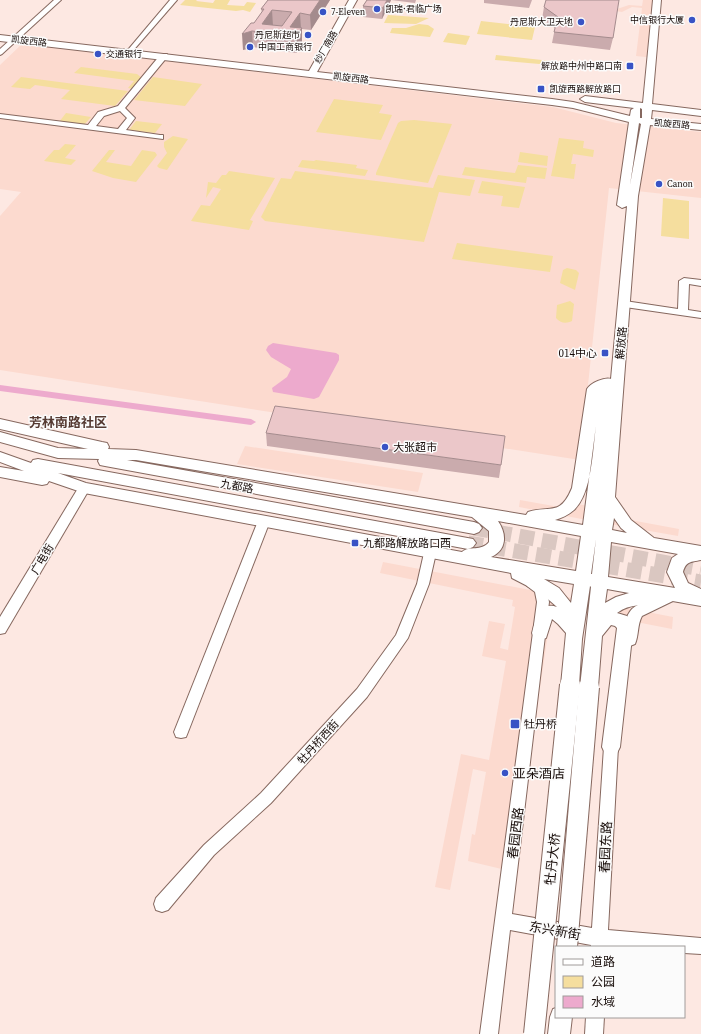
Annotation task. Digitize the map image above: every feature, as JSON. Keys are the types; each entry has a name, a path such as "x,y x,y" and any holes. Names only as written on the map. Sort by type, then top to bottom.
{"main road":[{"name":"纱厂南路","path":"334,16 343,0"},
{"name":"纱厂南路","path":"308,69 352,0"},
{"name":"解放路","path":"597,533 608,498 640,121 640,104 657,0"},
{"name":"凯旋西路","path":"0,33 16,37 640,104 701,113"},
{"name":"凯旋西路","path":"0,38 16,37"},
{"name":"凯旋西路","path":"131,50 164,56 308,69 574,105 640,121 701,127"},
{"name":"解放路","path":"579,686 594,635 592,580 597,533 623,195 640,121"},
{"path":"494,515 550,516 561,512 569,506 575,498 579,488 594,389 608,382"},
{"path":"0,424 136,455 225,472 494,515 654,543 701,553"},
{"path":"0,432 58,453"},
{"path":"0,437 58,453 136,455"},
{"name":"九都路","path":"0,442 219,483 474,528"},
{"path":"0,457 84,488"},
{"name":"九都路","path":"0,457 468,543"},
{"path":"0,472 430,553 672,595 701,598"},
{"path":"608,498 626,524 642,537 654,543"},
{"path":"448,555 482,554 490,551 496,544 498,537 496,529 492,524 477,513"},
{"path":"701,553 685,557 678,562 675,572 682,587 701,598"},
{"path":"448,555 518,574 537,582 554,593 568,611 574,639"},
{"name":"解放路","path":"579,686 574,639 592,580"},
{"path":"594,635 603,613 618,603 643,596 672,595"},
{"path":"540,633 545,616 549,612 556,613 568,623 574,639"},
{"path":"594,635 605,620 611,618 622,621 625,628 611,747"},
{"name":"牡丹大桥","path":"567,946 579,686"},
{"name":"牡丹大桥","path":"534,1034 579,686"},
{"path":"559,1034 561,1018"}],"street":[{"path":"0,53 53,0"},
{"path":"0,50 58,0"},
{"path":"131,50 174,0"},
{"path":"90,128 101,114 121,108 164,56"},
{"path":"120,132 131,118 121,108"},
{"path":"0,116 160,137"},
{"path":"683,313 684,281 701,283"},
{"path":"625,304 701,315"},
{"name":"广电街","path":"0,629 84,488"},
{"path":"180,732 264,521"},
{"name":"牡丹桥西街","path":"162,904 209,850 266,798 362,693 402,638 423,584 430,553"},
{"name":"春园西路","path":"489,1034 544,602 540,590 518,574"},
{"name":"春园东路","path":"600,942 611,747 627,677 632,621 637,612 672,595"},
{"name":"东兴新街","path":"504,921 600,942 701,946"},
{"path":"594,1034 595,1018"}],"shaded area":[{"path":"643,0 661,0 655,58 636,56 642,8 632,7 622,12 616,11 617,9 629,5 642,6"},
{"path":"22,44 553,107 616,123 701,132 701,198 609,188 580,460 0,370 0,216 21,192 0,189 0,65"},
{"path":"245,446 423,473 418,492 237,464"},
{"path":"520,500 576,510 578,504 598,508 598,514 679,529 678,536 604,523 596,602 673,617 672,629 554,606 553,614 551,613 517,845 521,846 518,873 468,861 472,834 475,835 486,772 473,769 450,890 435,887 461,754 489,760 506,661 482,656 489,621 505,624 500,648 508,650 515,607 512,606 513,600 380,573 383,562 583,600 592,521 519,507"}],"green space":[{"path":"185,0 197,0 196,1 213,3 215,0 230,0 227,5 244,6 247,2 256,3 250,12 243,10 236,11 180,5"},
{"path":"388,15 429,18 416,24 384,23"},
{"path":"481,21 535,27 532,40 477,34"},
{"path":"419,24 428,25 434,29 430,37 390,33 392,28 406,28"},
{"path":"448,33 470,36 466,45 443,42"},
{"path":"496,55 551,61 551,65 495,60"},
{"path":"81,67 137,74 142,78 133,89 128,88 134,81 74,73"},
{"path":"21,77 128,91 115,106 61,99 70,90 35,85 30,89 11,87"},
{"path":"153,77 202,84 185,106 134,100"},
{"path":"334,99 383,105 379,113 392,115 381,140 316,132"},
{"path":"66,113 91,117 84,125 59,122"},
{"path":"414,120 452,124 428,183 376,175 398,123 401,121"},
{"path":"136,121 162,124 155,133 129,130"},
{"path":"173,136 188,139 167,170 159,168 157,166 167,153 164,147 164,142"},
{"path":"559,138 584,141 583,148 594,150 593,157 573,154 571,164 576,164 574,179 551,176"},
{"path":"65,144 76,145 65,158 76,160 71,165 44,161 54,150 59,150"},
{"path":"109,150 115,150 106,162 131,166 142,150 155,152 157,155 136,182 113,178 92,171"},
{"path":"520,152 548,156 547,166 518,162"},
{"path":"302,160 316,160 357,165 356,168 368,170 365,176 298,167"},
{"path":"518,165 547,168 545,179 527,177 526,183 462,175 465,167 515,173"},
{"path":"229,171 275,178 250,220 253,221 249,230 191,221 201,205 210,206 221,189 213,187 206,198 208,182 216,183 222,175 226,175"},
{"path":"295,171 433,188 438,175 475,180 470,196 439,192 424,242 265,221 261,217 281,178 291,179"},
{"path":"482,181 525,187 519,208 501,206 503,196 478,193"},
{"path":"663,198 689,201 689,239 661,236"},
{"path":"457,243 553,256 550,272 452,259"},
{"path":"567,268 576,270 579,273 575,290 560,283 563,270"},
{"path":"570,301 574,304 572,321 561,322 556,318 557,305"}],"water":[{"path":"273,343 336,353 339,355 339,360 319,397 314,399 273,392 272,388 287,377 291,369 271,357 266,350 268,346"}],"building":[{"path":"268,0 320,0 310,15 300,13 290,27 302,28 295,37 252,31 242,34 251,23 254,23 264,9 261,9","holes":["272,10 292,12 282,26 262,24"]},
{"path":"367,0 387,0 383,8 363,6"},
{"name":"丹尼斯大卫天地","path":"546,0 619,0 613,38 554,32 558,17 544,7"},
{"path":"275,406 505,436 501,465 266,433"}],"waterway":[{"path":"0,388 251,422"}],"tunnel":[{"path":"474,528 701,569"},
{"path":"468,543 701,582"}],"place":[{"name":"凯瑞·君临广场","path":"377,9"},
{"name":"7-Eleven","path":"323,12"},
{"name":"中信银行大厦","path":"692,20"},
{"name":"丹尼斯大卫天地","path":"581,22"},
{"name":"丹尼斯超市","path":"308,35"},
{"name":"中国工商银行","path":"250,47"},
{"name":"交通银行","path":"98,54"},
{"name":"解放路中州中路口南","path":"630,66"},
{"name":"凯旋西路解放路口","path":"541,89"},
{"name":"Canon","path":"659,184"},
{"name":"014中心","path":"605,353"},
{"name":"大张超市","path":"385,447"},
{"name":"九都路解放路口西","path":"355,543"},
{"name":"牡丹桥","path":"515,724"},
{"name":"亚朵酒店","path":"505,773"}],"district":[{"name":"芳林南路社区","path":"68,422"}]}
